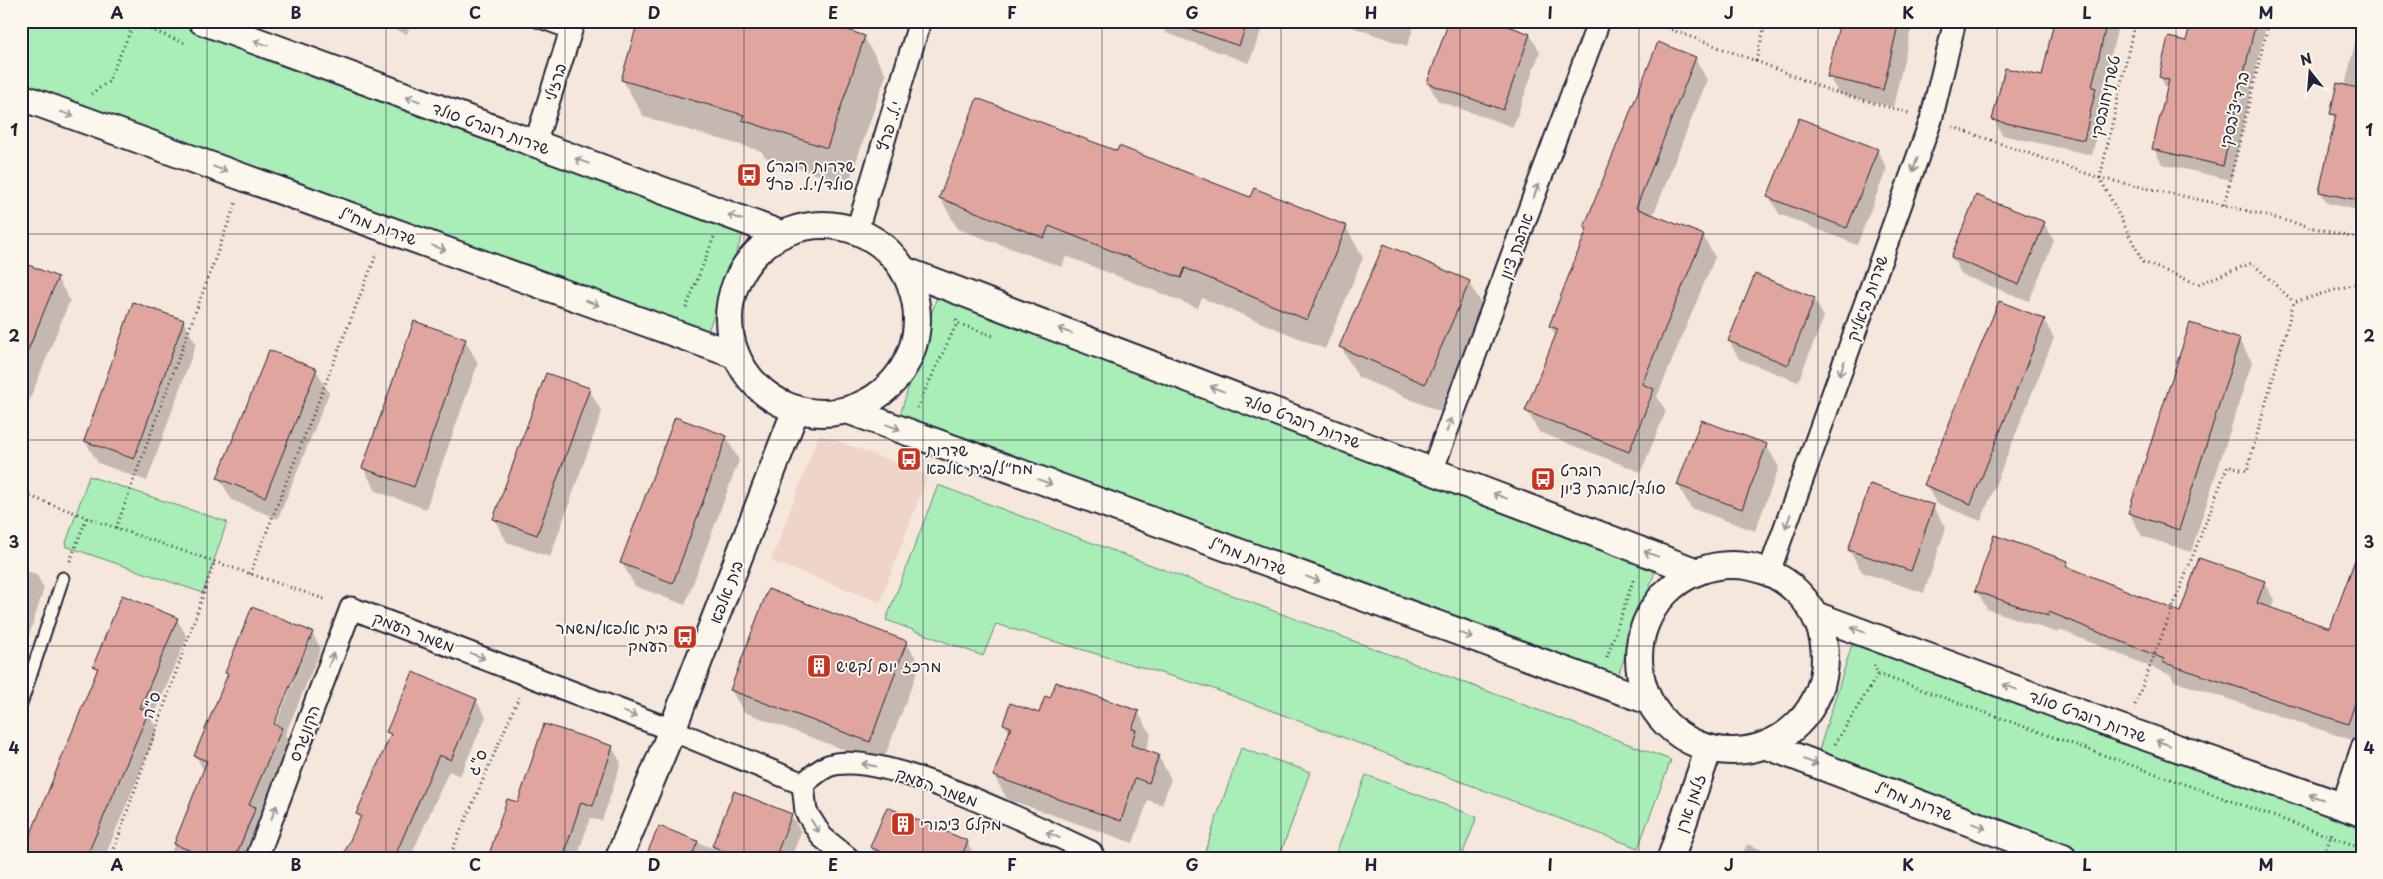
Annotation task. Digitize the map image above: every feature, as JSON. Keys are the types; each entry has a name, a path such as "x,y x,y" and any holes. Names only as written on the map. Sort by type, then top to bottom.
{"street":[{"name":"שדרות רוברט סולד","path":"202,21 781,234"},
{"name":"י.ל. פרץ","path":"857,230 920,21"},
{"name":"אהבת ציון","path":"1432,471 1599,21"},
{"name":"שדרות ביאליק","path":"1769,572 1932,120 1955,21"},
{"name":"ברזילי","path":"535,144 572,27"},
{"name":"שדרות מח\"ל","path":"21,97 735,354"},
{"path":"832,224 857,230 885,246 906,271 917,298 918,327 911,356 896,380 874,399 847,410 821,413 796,409 770,398 750,379 735,354 729,327 730,299 740,273 758,250 781,234 806,226 832,224"},
{"name":"שדרות רוברט סולד","path":"906,271 1697,572"},
{"name":"בית אלפא","path":"619,858 672,730 796,409"},
{"name":"שדרות מח\"ל","path":"847,410 1649,701"},
{"path":"1721,565 1745,566 1769,572 1796,590 1815,615 1825,645 1824,676 1813,705 1792,729 1765,745 1737,751 1709,748 1685,739 1664,722 1649,701 1639,672 1640,641 1651,612 1670,588 1697,572 1721,565"},
{"name":"משמר העמק","path":"351,608 672,730 802,784 828,766 858,763 907,773 1091,852 1094,858"},
{"name":"הקונגרס","path":"257,858 351,608"},
{"name":"שדרות רוברט סולד","path":"1815,615 2126,730 2352,809"},
{"name":"שדרות מח\"ל","path":"1765,745 2063,858"},
{"name":"זלמן ארן","path":"1671,858 1709,748"},
{"path":"2352,809 2362,748"},
{"path":"802,784 806,812 822,837 848,858"}],"lane":[{"path":"537,21 572,27"},
{"path":"21,704 63,578"}],"path":[{"path":"63,113 108,82 135,21"},
{"path":"1648,21 1831,91 1932,120 2100,178 2224,205 2362,240"},
{"path":"1756,61 1766,21"},
{"name":"טשרניחובסקי","path":"2100,178 2135,21"},
{"name":"ברדיצ'בסקי","path":"2224,205 2269,21"},
{"path":"116,528 245,178"},
{"path":"2100,178 2144,262 2198,284 2252,263 2294,302"},
{"path":"250,574 387,229"},
{"path":"676,333 714,237"},
{"path":"2294,302 2362,282"},
{"path":"2126,730 2228,465 2247,472 2294,302"},
{"path":"905,431 958,323"},
{"path":"21,493 116,528 351,608"},
{"path":"63,578 87,517"},
{"name":"ס\"ה","path":"111,858 215,561"},
{"path":"1598,683 1637,570"},
{"path":"1862,632 1878,674 2362,848"},
{"path":"1822,766 1878,674"},
{"name":"ס\"ג","path":"449,858 528,676"}],"shaded area":[{"path":"819,434 928,475 880,602 771,561"}],"green space":[{"path":"21,21 173,21 744,231 707,334 21,89"},
{"path":"938,293 1657,566 1614,687 898,421"},
{"path":"89,476 227,522 203,593 65,546"},
{"path":"938,485 1671,760 1638,848 1211,688 996,624 983,656 886,620"},
{"path":"1854,638 2362,827 2362,858 2069,858 1814,766"},
{"path":"1241,748 1310,772 1279,858 1225,858 1205,851"},
{"path":"1366,775 1477,817 1461,858 1334,858"}],"building":[{"path":"638,21 821,21 865,36 827,148 742,120 744,115 621,80"},
{"path":"1180,21 1248,21 1239,46 1179,25"},
{"path":"1449,21 1495,21 1530,34 1503,110 1427,83"},
{"path":"1840,21 1899,21 1883,90 1827,77"},
{"path":"2054,21 2107,21 2092,87 2096,88 2084,140 1992,120 2005,68 2042,76"},
{"path":"2191,21 2256,21 2223,166 2152,149 2169,80 2159,77 2168,37 2186,41"},
{"path":"1658,42 1696,57 1636,208 1704,235 1642,384 1654,389 1629,452 1525,411 1558,329 1549,326 1587,229 1584,227"},
{"path":"2337,83 2362,89 2362,201 2319,192 2336,115 2330,114"},
{"path":"977,98 1117,151 1119,146 1250,197 1254,188 1347,226 1307,320 1185,268 1181,278 1049,226 1044,238 939,198"},
{"path":"1799,118 1878,149 1847,228 1767,197"},
{"path":"1976,195 2045,222 2019,285 1951,257"},
{"path":"1384,244 1470,281 1425,384 1339,347"},
{"path":"21,262 58,277 22,365 21,365"},
{"path":"1755,274 1815,298 1788,365 1728,341"},
{"path":"1999,301 2045,319 1971,504 1924,485"},
{"path":"133,302 184,320 134,459 84,441"},
{"path":"414,321 466,339 414,487 362,468"},
{"path":"2190,323 2240,339 2179,530 2128,513"},
{"path":"269,350 317,369 265,497 217,478"},
{"path":"546,373 590,388 537,535 493,519"},
{"path":"675,417 727,436 673,583 620,563"},
{"path":"1701,420 1767,444 1742,509 1677,485"},
{"path":"1870,484 1934,505 1911,571 1848,550"},
{"path":"1994,535 2068,561 2066,566 2180,612 2199,558 2265,581 2257,603 2330,628 2359,549 2362,550 2362,683 2348,724 2162,662 2164,659 2049,612 2048,616 1975,591"},
{"name":"מרכז יום לקשיש","path":"768,589 907,641 870,742 730,690"},
{"path":"122,595 178,618 140,708 149,711 86,858 21,858 98,668 93,666"},
{"path":"252,607 313,632 274,724 282,728 249,805 256,807 235,858 208,858 174,844 207,761 194,756 228,674 225,673"},
{"path":"413,672 477,699 451,760 439,755 394,858 342,858 361,816 356,814 391,734 386,732"},
{"path":"1056,682 1139,711 1132,729 1136,730 1131,745 1159,755 1149,783 1135,778 1121,821 993,776 1011,727 1003,724 1010,703 1039,713 1045,696 1050,698"},
{"path":"544,724 613,746 593,806 581,802 563,858 488,858 507,799 518,802"},
{"path":"734,791 792,814 775,858 743,858 712,846"},
{"name":"מקלט ציבורי","path":"887,807 968,841 961,858 895,858 870,847"},
{"path":"659,826 698,841 691,858 645,858"}],"place":[{"name":"שדרות רוברט סולד/י.ל. פרץ","path":"749,175"},
{"name":"שדרות מח״ל/בית אלפא","path":"909,459"},
{"name":"רוברט סולד/אהבת ציון","path":"1543,479"},
{"name":"בית אלפא/משמר העמק","path":"685,637"},
{"name":"מרכז יום לקשיש","path":"819,666"},
{"name":"מקלט ציבורי","path":"903,824"}]}
